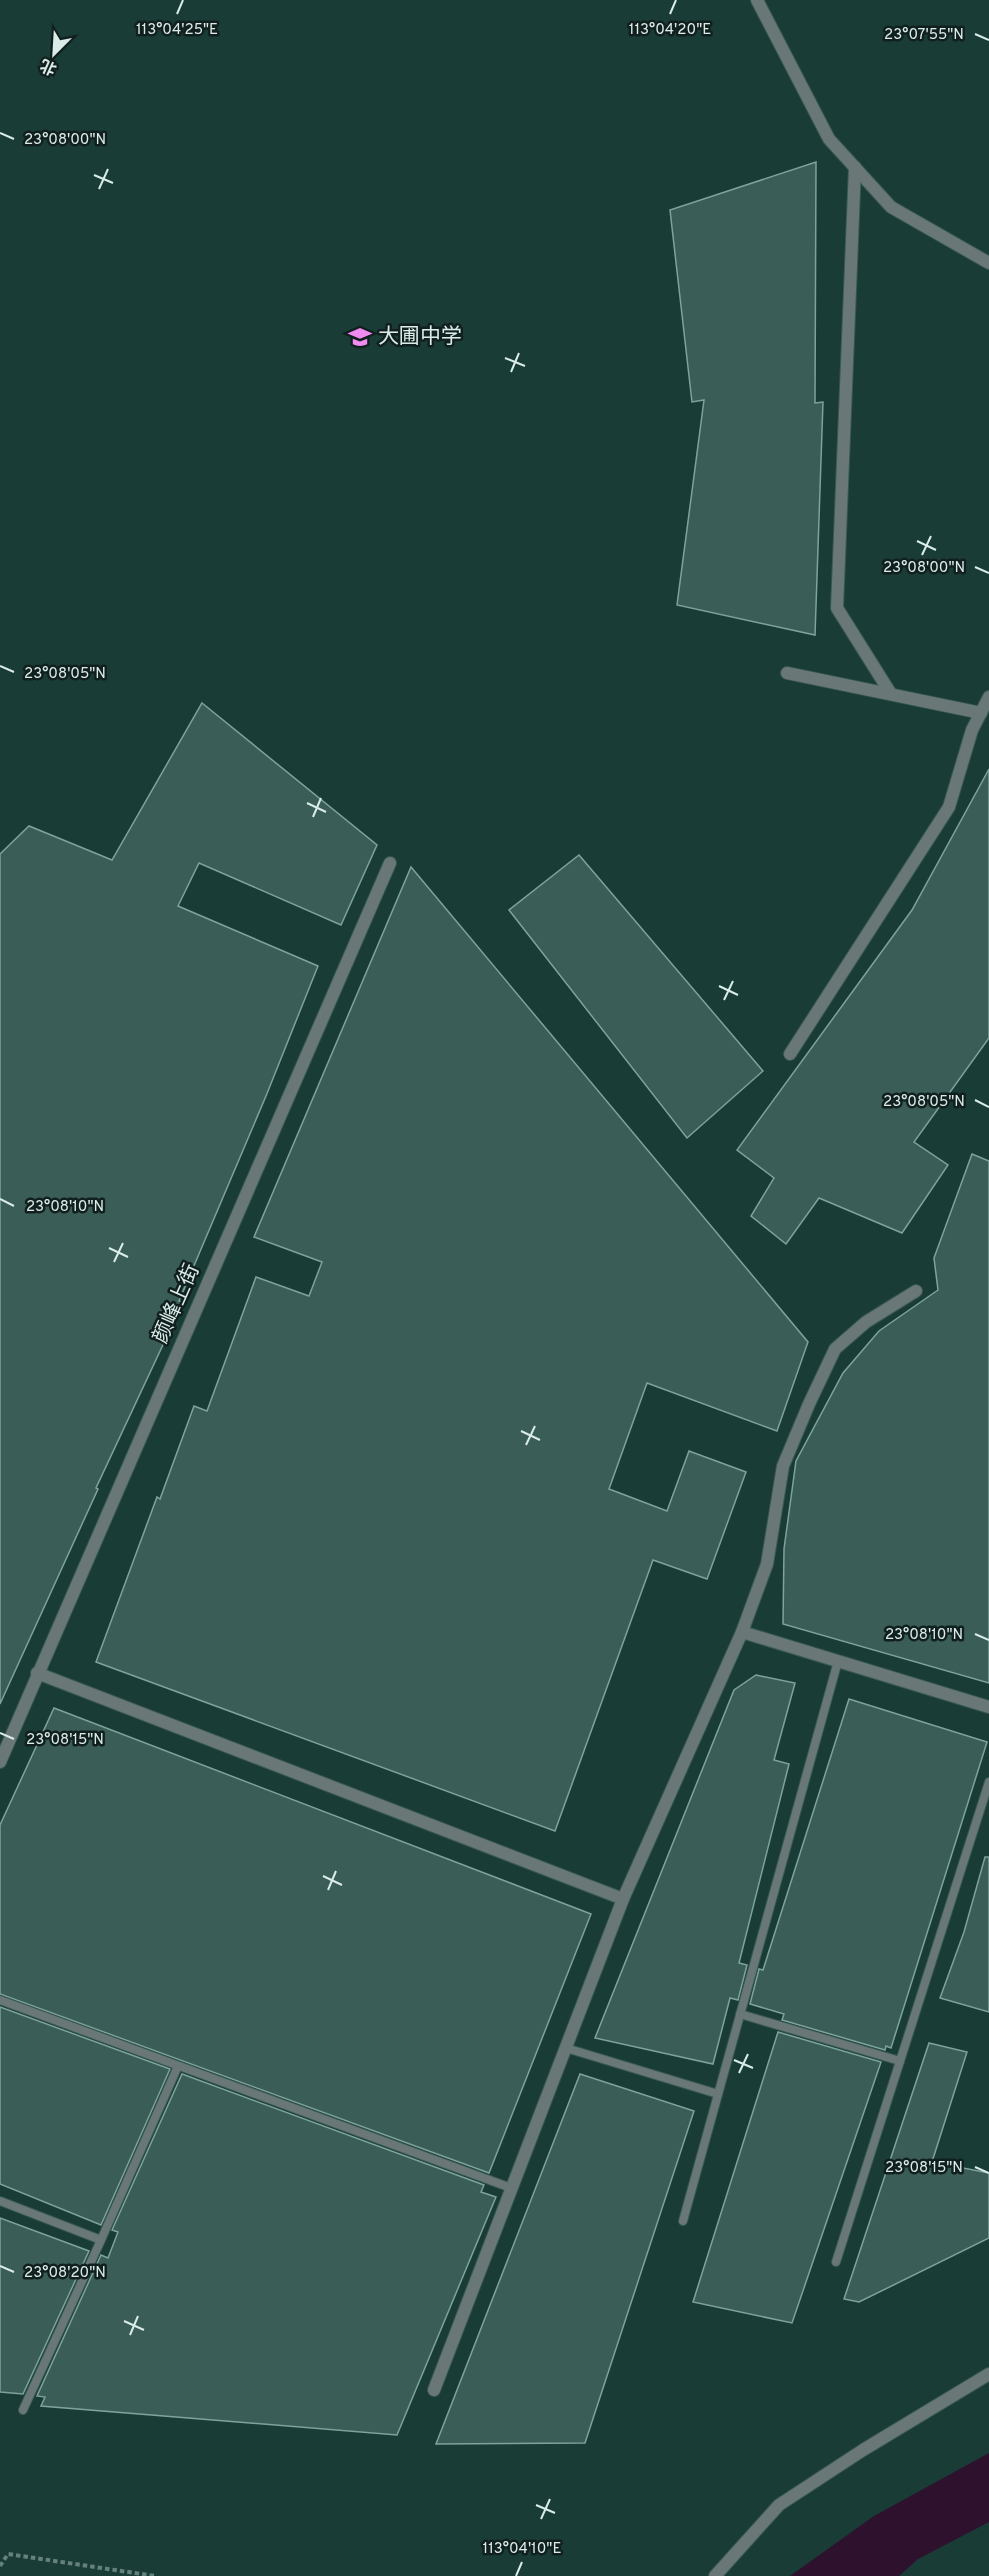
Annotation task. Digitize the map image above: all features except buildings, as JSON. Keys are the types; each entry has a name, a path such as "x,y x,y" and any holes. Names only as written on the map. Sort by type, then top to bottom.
{"street":[{"path":"757,0 829,139 891,207 989,263"},
{"path":"855,167 837,608 891,694"},
{"path":"787,673 981,713"},
{"path":"790,1054 949,807 972,730 989,697"},
{"name":"颜峰上街","path":"0,1762 390,862"},
{"path":"434,2390 623,1899 742,1632 767,1564 783,1466 808,1404 835,1349 866,1322 916,1291"},
{"path":"742,1632 989,1707"},
{"path":"38,1673 623,1899"},
{"path":"715,2576 779,2505 863,2450 989,2374"}],"lane":[{"path":"682,2221 838,1661"},
{"path":"836,2262 989,1782"},
{"path":"0,2000 511,2188"},
{"path":"740,2014 900,2061"},
{"path":"566,2048 718,2094"},
{"path":"23,2410 178,2066"},
{"path":"0,2201 101,2240"}],"path":[{"path":"0,2566 8,2554 156,2576"}],"shaded area":[{"path":"989,2453 989,2522 918,2559 899,2576 790,2576 874,2516"}],"place":[{"name":"大圃中学","path":"360,337"}]}
